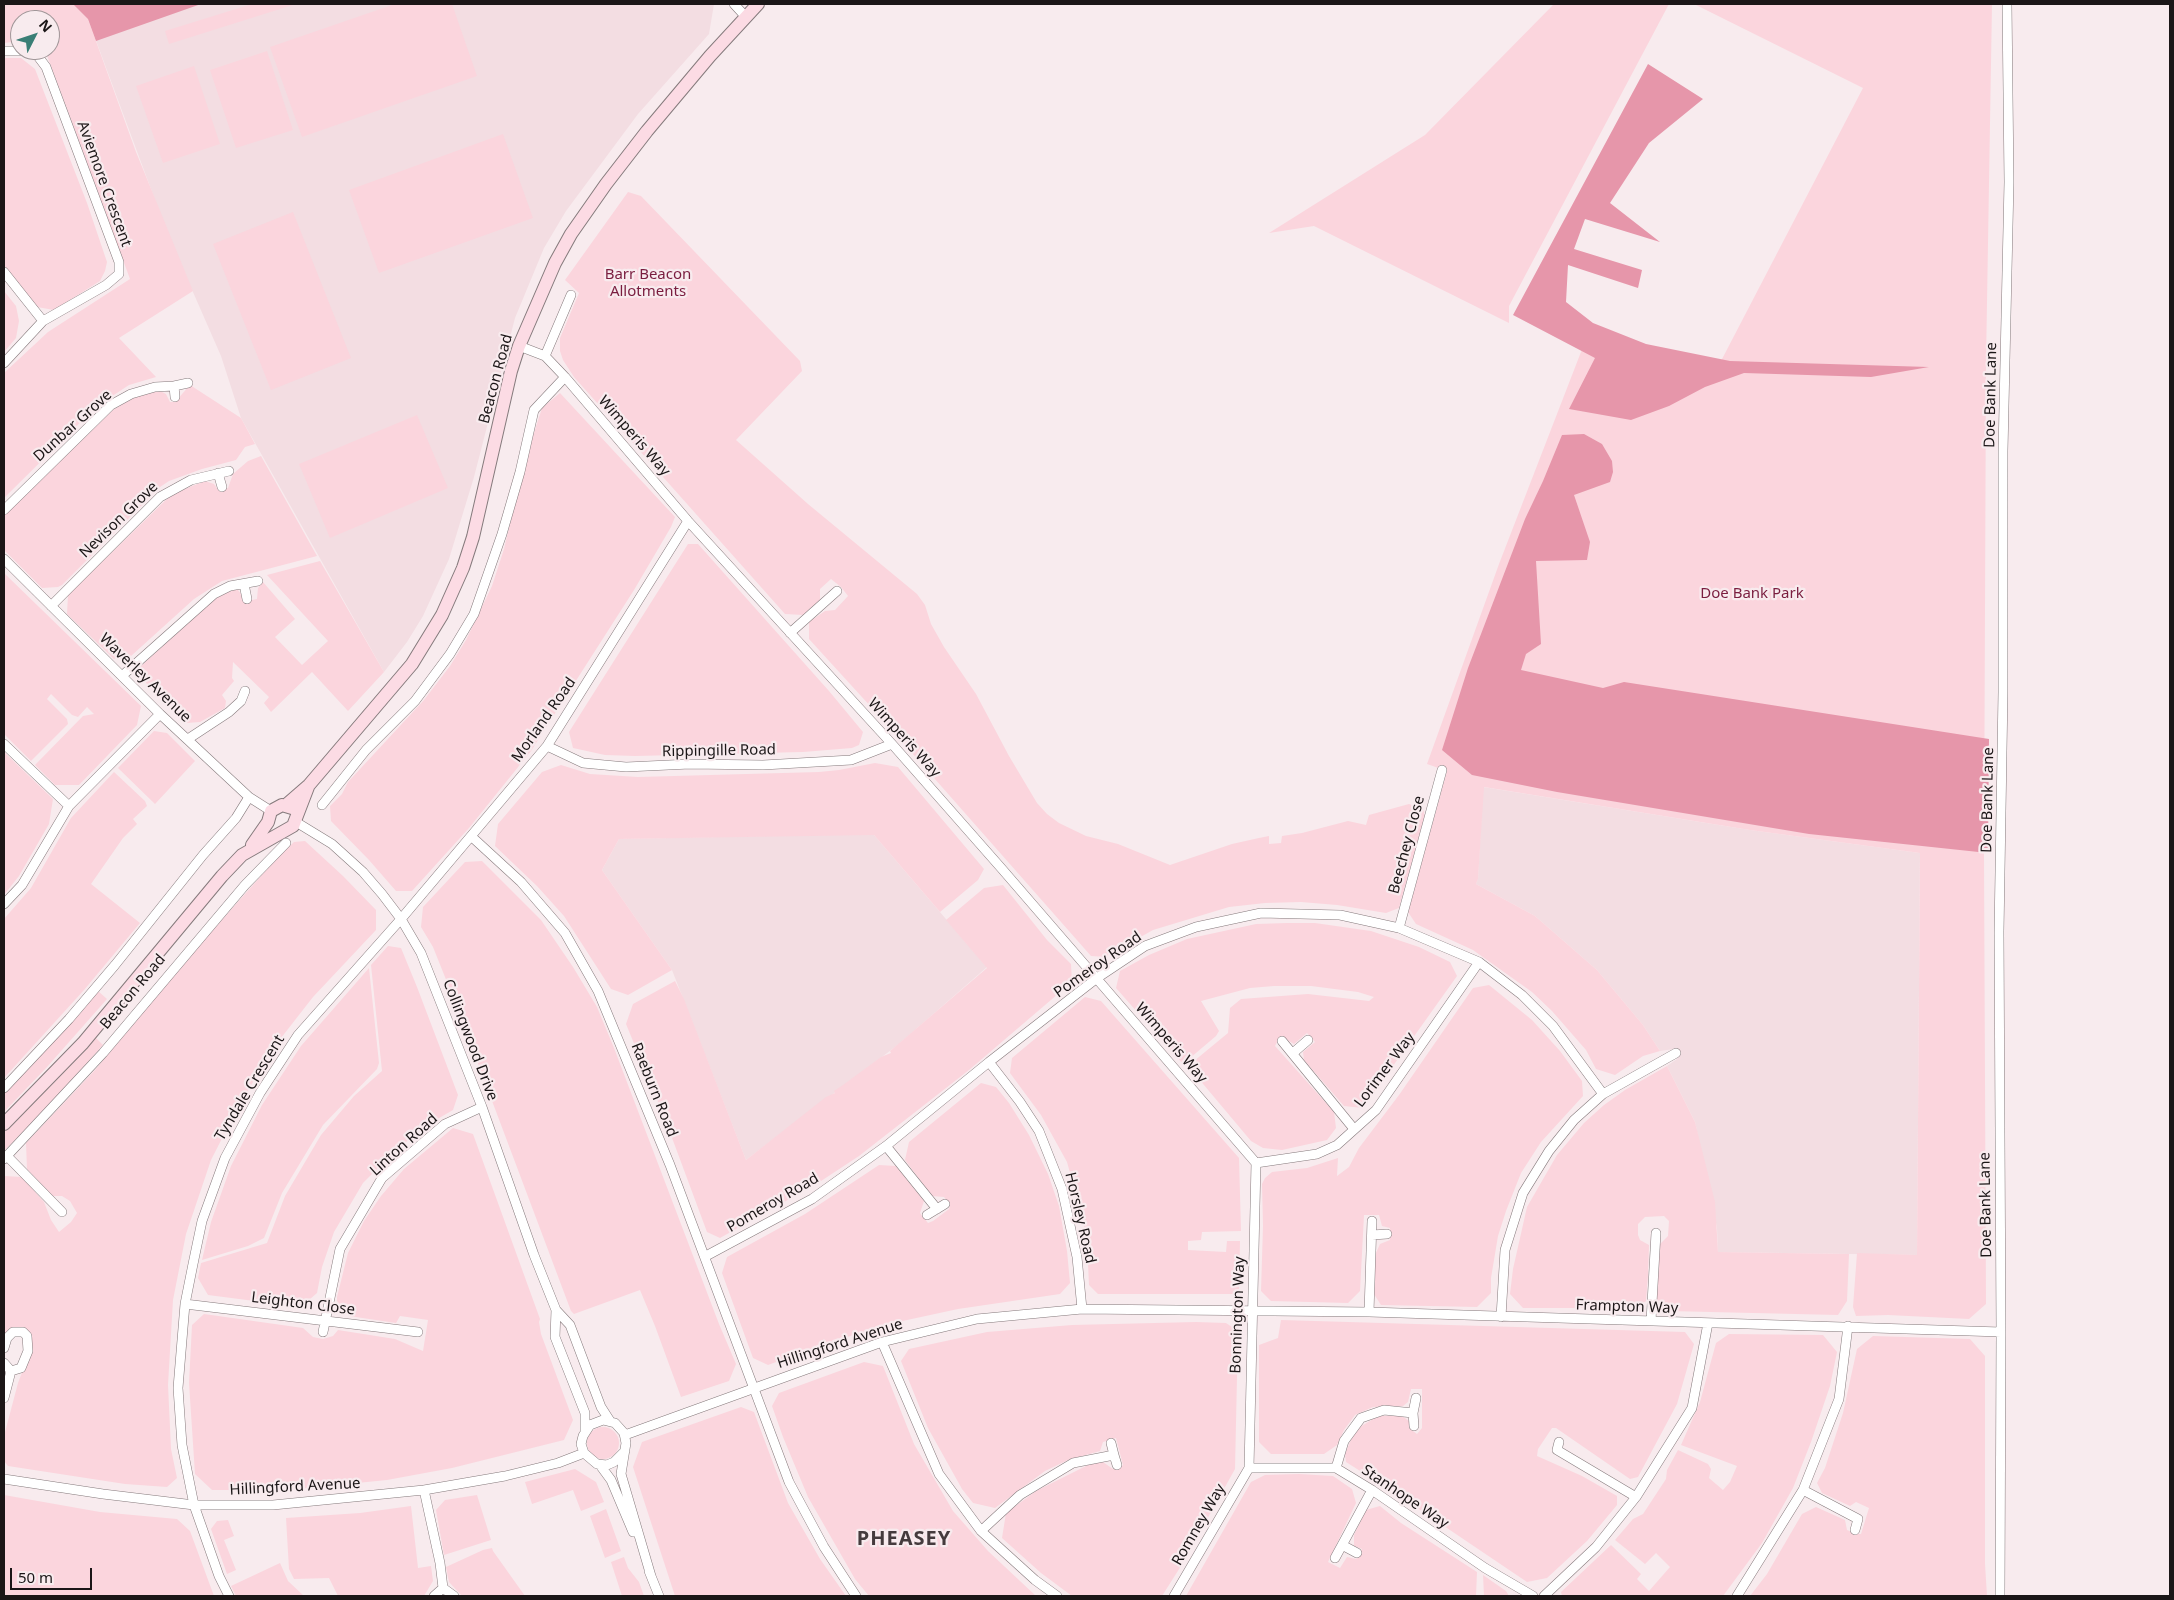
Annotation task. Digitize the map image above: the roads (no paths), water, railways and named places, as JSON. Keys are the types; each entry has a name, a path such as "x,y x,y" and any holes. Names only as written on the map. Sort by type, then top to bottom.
{"main road":[{"name":"Beacon Road","path":"4,1124 83,1043 222,876 249,849 269,817 279,806 286,806 309,785 317,773 412,664 442,615 463,568 473,537 519,346 555,263 570,234 647,131 745,16 758,4"},
{"name":"Beacon Road","path":"249,849 284,837 297,819 309,785"},
{"path":"286,806 296,811 297,819"},
{"path":"269,817 271,828 284,837"}],"street":[{"path":"734,4 745,16"},
{"name":"Doe Bank Lane","path":"2000,1596 1999,932 2003,692 2003,451 2009,182 2007,4"},
{"name":"Aviemore Crescent","path":"4,51 25,51 37,55 46,67 119,262 119,274 106,285 43,321 4,362"},
{"path":"4,272 43,321"},
{"path":"545,356 570,295"},
{"name":"Wimperis Way","path":"519,346 545,356 565,377 688,521 892,744 1256,1163"},
{"path":"322,805 364,749 415,701 450,654 474,614 502,534 520,472 534,410 565,377"},
{"name":"Dunbar Grove","path":"4,510 112,405 131,394 155,387 174,386 188,382"},
{"path":"174,386 175,398"},
{"name":"Nevison Grove","path":"51,606 160,497 191,480 229,471"},
{"path":"218,473 222,487"},
{"name":"Morland Road","path":"401,919 547,746 688,521"},
{"name":"Waverley Avenue","path":"4,559 160,714 269,817"},
{"path":"123,676 214,594 230,586 258,582"},
{"path":"244,584 247,599"},
{"path":"790,633 837,591"},
{"path":"188,739 229,712 242,701 245,691"},
{"path":"4,904 22,885 69,806 160,714"},
{"path":"4,744 69,806"},
{"name":"Rippingille Road","path":"547,746 584,763 626,767 690,764 763,765 851,760 892,744"},
{"name":"Beechey Close","path":"1399,928 1442,770"},
{"name":"Beacon Road","path":"4,1088 69,1019 115,965 236,818 250,797"},
{"name":"Collingwood Drive","path":"297,819 332,844 382,894 401,919 421,953 482,1107 534,1255 556,1310 570,1325 601,1407 610,1421 618,1425 625,1435"},
{"name":"Beacon Road","path":"5,1158 96,1060 284,837"},
{"name":"Raeburn Road","path":"472,837 521,882 565,933 598,991 667,1156 706,1256 789,1482 824,1547 856,1596"},
{"name":"Pomeroy Road","path":"706,1256 812,1199 886,1146 988,1062 1097,978 1145,946 1196,927 1261,913 1340,915 1399,928 1478,962 1522,995 1553,1026 1603,1094"},
{"name":"Tyndale Crescent","path":"228,1596 219,1576 194,1504 182,1445 178,1388 185,1304 202,1221 225,1158 243,1123 298,1035 401,919"},
{"name":"Lorimer Way","path":"1256,1163 1318,1154 1338,1145 1376,1110 1478,962"},
{"path":"1293,1053 1308,1040"},
{"path":"1282,1041 1354,1129"},
{"path":"1501,1317 1505,1250 1524,1193 1549,1151 1574,1120 1603,1094 1676,1053"},
{"name":"Horsley Road","path":"988,1062 1040,1131 1062,1188 1077,1256 1082,1309"},
{"name":"Linton Road","path":"323,1332 340,1249 382,1178 445,1124 482,1107"},
{"path":"886,1146 941,1207 927,1215"},
{"path":"5,1158 62,1212"},
{"name":"Bonnington Way","path":"1249,1468 1251,1309 1256,1163"},
{"path":"1369,1312 1372,1221"},
{"path":"1372,1235 1388,1234"},
{"path":"1651,1321 1656,1234"},
{"name":"Leighton Close","path":"185,1304 418,1332"},
{"name":"Hillingford Avenue","path":"625,1435 882,1342 977,1319 1082,1309 1251,1309"},
{"name":"Frampton Way","path":"1251,1309 2001,1332"},
{"name":"Collingwood Drive","path":"556,1310 555,1337 585,1414 585,1431 582,1441 584,1453"},
{"path":"1544,1596 1596,1547 1636,1497 1692,1408 1708,1323"},
{"path":"1737,1596 1803,1490 1838,1399 1848,1326"},
{"path":"4,1348 6,1338 13,1332 23,1332 27,1336 28,1351 21,1368 11,1371"},
{"path":"882,1342 938,1474 981,1531 1035,1580 1057,1596"},
{"path":"4,1363 11,1371"},
{"path":"4,1398 11,1371"},
{"path":"1414,1426 1413,1413 1416,1398"},
{"path":"1249,1468 1336,1468 1344,1441 1361,1418 1384,1410 1413,1413"},
{"path":"585,1431 597,1421 610,1421"},
{"path":"625,1435 625,1451 621,1474 651,1576"},
{"path":"1111,1442 1117,1465"},
{"path":"1556,1449 1636,1497"},
{"path":"600,1465 614,1462 625,1451"},
{"path":"584,1453 591,1461 600,1465 611,1480 659,1596"},
{"name":"Hillingford Avenue","path":"4,1479 103,1494 194,1504 272,1505 424,1490 505,1476 558,1463 584,1453"},
{"path":"981,1531 1020,1495 1073,1463 1114,1455"},
{"name":"Romney Way","path":"1174,1596 1249,1468"},
{"name":"Stanhope Way","path":"1336,1468 1372,1490 1485,1568 1533,1596"},
{"path":"424,1490 440,1563 443,1588 454,1596"},
{"path":"1335,1558 1372,1490"},
{"path":"1803,1490 1858,1519"},
{"path":"1855,1530 1863,1509"},
{"path":"1342,1545 1357,1553"},
{"path":"434,1596 443,1588"}],"district":[{"name":"PHEASEY","path":"904,1539"}],"park label":[{"name":"Barr Beacon Allotments","path":"648,284"},
{"name":"Doe Bank Park","path":"1752,594"}]}
